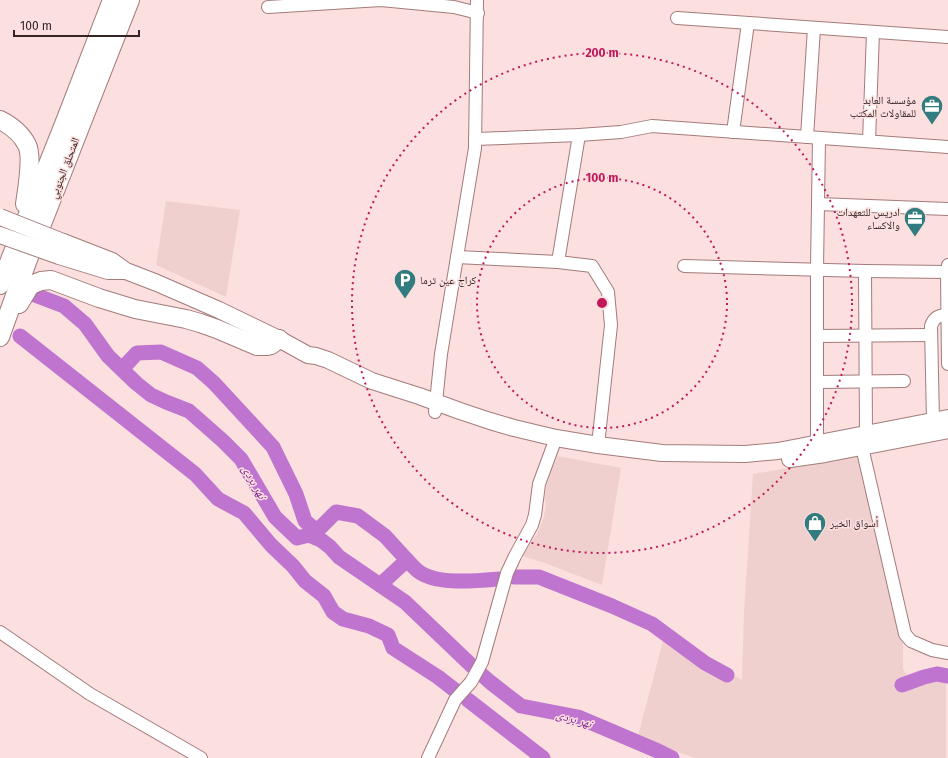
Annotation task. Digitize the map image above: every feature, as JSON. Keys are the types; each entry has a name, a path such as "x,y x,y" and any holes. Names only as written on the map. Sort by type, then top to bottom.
{"highway":[{"name":"المتحلق الجنوبي","path":"0,285 112,0"},
{"name":"المتحلق الجنوبي","path":"2,332 30,255 130,0"},
{"path":"0,120 10,125 19,133 28,146 36,150 45,147 66,119"},
{"path":"0,268 17,241 29,182 28,146"},
{"path":"2,332 28,289 40,281 51,280 99,298 135,309 200,323 257,346 267,346 279,339"}],"main road":[{"path":"0,218 61,249"},
{"path":"0,235 112,261 126,271 206,304 279,339 308,355 328,360 372,381 436,407 471,415 554,442 624,460 686,464 768,463 824,454 864,441 945,425"},
{"path":"554,442 598,445 662,453 745,454 762,453 817,444 864,441"}],"street":[{"path":"268,7 381,0 454,7 478,13"},
{"path":"436,407 441,354 475,148 477,0"},
{"path":"677,18 948,37"},
{"path":"733,132 748,23"},
{"path":"814,28 813,137 818,204 817,444"},
{"path":"869,141 873,32"},
{"path":"475,139 621,132 652,126 948,147"},
{"path":"558,262 579,135"},
{"path":"818,204 948,209"},
{"path":"457,258 558,262 592,266 608,292 611,325 598,445"},
{"path":"684,266 866,270 948,269 948,364"},
{"path":"866,270 866,381 864,441 905,634 910,641 932,650 948,653"},
{"path":"945,425 931,335 931,326 938,316 948,315"},
{"path":"817,336 931,335"},
{"path":"817,382 904,380"},
{"path":"428,758 455,700 471,682 482,662 507,573 532,525 535,515 538,484 554,442"},
{"path":"0,632 90,694 201,758"}],"shaded area":[{"path":"166,201 240,210 226,297 156,265"},
{"name":"أسواق الخير","path":"863,455 903,636 903,669 913,683 920,676 935,671 946,670 946,758 696,758 670,750 638,736 664,637 742,680 744,611 753,474"},
{"path":"558,456 621,468 602,585 522,556 537,534 542,523 546,507 545,497 547,485"}],"waterway":[{"name":"نهر بردى","path":"35,295 64,306 85,324 108,356 136,383 151,395 189,411 223,441 241,459 275,517 297,538 309,535 321,540 339,557 405,602 472,666"},
{"name":"نهر بردى","path":"20,336 195,474 218,499 244,513 271,545 293,566 305,581 324,596 333,612 343,619 369,626 388,635 393,648 438,677 456,691"},
{"path":"122,369 137,353 161,352 197,368 214,383 273,447 296,494 305,521 317,531 336,512 358,516 385,536 407,560 380,585"},
{"path":"407,560 418,571 435,578 456,581 498,579"},
{"path":"514,577 539,577 612,606 652,624 705,663 727,675"},
{"name":"نهر بردى","path":"481,674 521,706 578,717 672,758"},
{"path":"902,685 937,674 948,676"},
{"name":"نهر بردى","path":"468,700 543,758"}],"place":[{"name":"مؤسسة العابد للمقاولات المكتب","path":"932,126"},
{"name":"ادريس للتعهدات والاكساء","path":"915,238"},
{"name":"كراج عين ترما","path":"405,300"},
{"name":"أسواق الخير","path":"815,542"}]}
